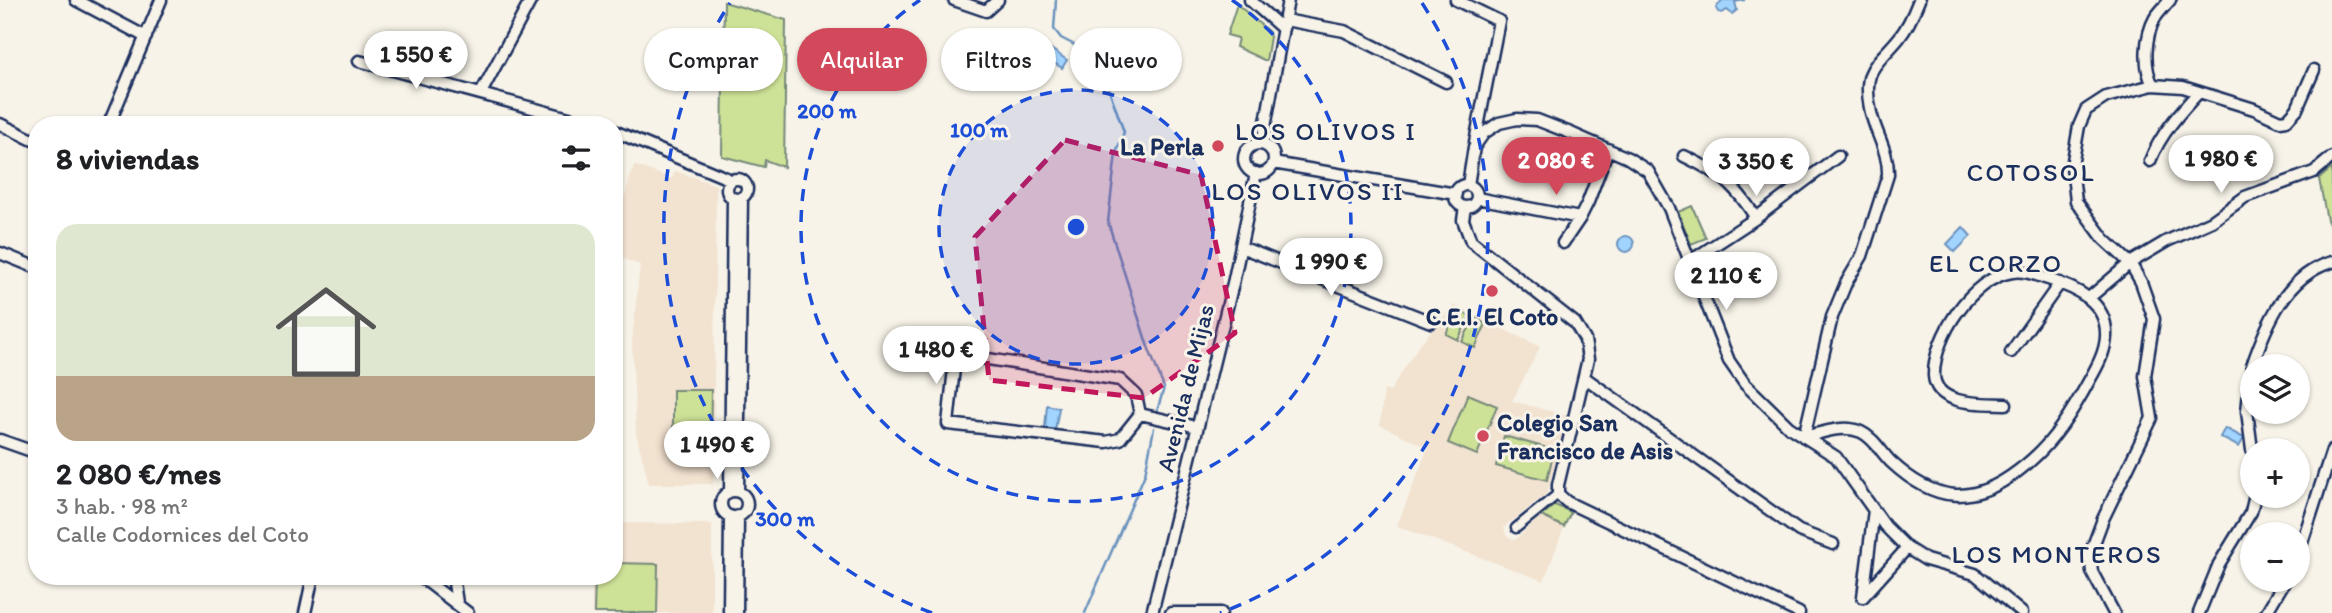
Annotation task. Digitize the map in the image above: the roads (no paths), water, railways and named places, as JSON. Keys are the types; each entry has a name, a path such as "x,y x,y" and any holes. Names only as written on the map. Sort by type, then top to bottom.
{"street":[{"path":"76,0 146,37"},
{"path":"111,116 161,0"},
{"path":"481,93 531,0"},
{"path":"954,0 986,11 998,0"},
{"path":"1250,0 1284,24 1344,31 1446,82"},
{"path":"1262,144 1288,0"},
{"path":"1456,0 1499,21 1468,185"},
{"path":"1804,437 1832,317 1846,283 1862,256 1888,175 1889,161 1869,107 1870,74 1881,56 1903,32 1920,0"},
{"path":"2152,85 2146,62 2149,38 2154,19 2170,0"},
{"path":"359,61 563,116"},
{"path":"2114,613 2092,572 2090,554 2103,519 2152,418 2145,376 2154,319 2141,282 2130,263 2104,239 2076,201 2072,166 2079,126 2086,110 2106,97 2152,85 2168,85 2199,92 2254,109 2280,121 2287,120 2297,109 2314,70"},
{"path":"2150,161 2154,150 2199,92"},
{"path":"1474,147 1484,133 1499,123 1517,119 1537,120 1628,158 1648,171 1669,208 1729,361 1745,384 1790,427 1836,457 1885,526 1907,548 1926,560 1975,574 2022,613"},
{"path":"0,124 28,138"},
{"path":"623,135 731,180 737,178 746,183 746,192 737,197"},
{"path":"1262,144 1272,150 1273,163 1265,172 1256,173 1248,168 1245,157 1250,148 1262,144"},
{"path":"1563,243 1588,202 1608,149"},
{"path":"1684,156 1725,178 1739,192 1756,218"},
{"path":"1689,262 1756,218 1838,156"},
{"path":"2089,298 2130,263 2167,241 2212,221 2245,197 2314,172 2332,157"},
{"path":"1273,163 1456,194"},
{"name":"Avenida de Mijas","path":"1152,613 1241,247 1256,173"},
{"path":"731,180 727,190 737,197"},
{"path":"1468,185 1475,189 1477,198 1472,205 1465,207 1459,204 1456,194 1459,188 1468,185"},
{"path":"734,492 737,197"},
{"path":"1477,198 1580,218"},
{"path":"1465,207 1463,220 1471,241 1563,313 1581,331 1585,340 1588,359 1558,494 1567,502 1799,613"},
{"path":"1241,247 1431,322"},
{"path":"0,253 28,264"},
{"path":"2257,354 2272,319 2292,286 2316,268 2332,262"},
{"path":"1804,437 1850,429 1868,437 1892,462 1928,489 1957,496 1975,494 1992,487 2016,473 2050,443 2063,426 2098,364 2106,335 2104,322 2098,307 2080,291 2024,272 2009,272 1980,287 1955,315 1941,343 1934,374 1940,390 1956,400 2006,404"},
{"path":"2011,352 2060,283"},
{"path":"963,355 1119,380 1136,395 1140,414 1120,439 1106,442 947,424 955,359 963,355"},
{"path":"1584,377 1799,531 1833,544"},
{"path":"1140,414 1197,427"},
{"path":"0,440 28,450"},
{"path":"2309,522 2332,450"},
{"path":"734,492 744,496 747,504 744,512 734,516 722,510 721,502 725,494 734,492"},
{"path":"1517,528 1558,494"},
{"path":"2199,613 2219,564 2252,508"},
{"path":"1874,510 1863,597 1907,548"},
{"path":"729,613 734,516"},
{"path":"734,516 737,613"},
{"path":"305,613 311,585"},
{"path":"432,585 468,613"},
{"path":"454,585 457,603"},
{"path":"2266,613 2278,592"},
{"path":"1171,613 1221,613"}],"water":[{"path":"1722,0 1745,0 1735,2 1737,10 1732,14 1727,10 1718,12 1716,8"},
{"path":"1056,52 1067,60 1062,68 1056,64"},
{"path":"1963,227 1971,236 1955,252 1947,244"},
{"path":"1623,236 1629,236 1634,244 1632,250 1623,252 1618,247 1618,241"},
{"path":"1047,405 1059,408 1055,431 1045,428"},
{"path":"2225,428 2244,438 2240,438 2239,447 2220,437"}],"waterway":[{"path":"1056,0 1054,29 1061,38 1088,52 1103,72 1124,132 1116,153 1108,222 1164,388 1157,411"},
{"path":"1085,613 1145,474 1154,428"}],"place":[{"name":"La Perla","path":"1218,146"},
{"name":"C.E.I. El Coto","path":"1492,291"},
{"name":"Colegio San Francisco de Asis","path":"1483,436"}],"district":[{"name":"LOS OLIVOS I","path":"1326,131"},
{"name":"COTOSOL","path":"2031,172"},
{"name":"LOS OLIVOS II","path":"1308,191"},
{"name":"EL CORZO","path":"1996,263"},
{"name":"LOS MONTEROS","path":"2057,554"}]}
